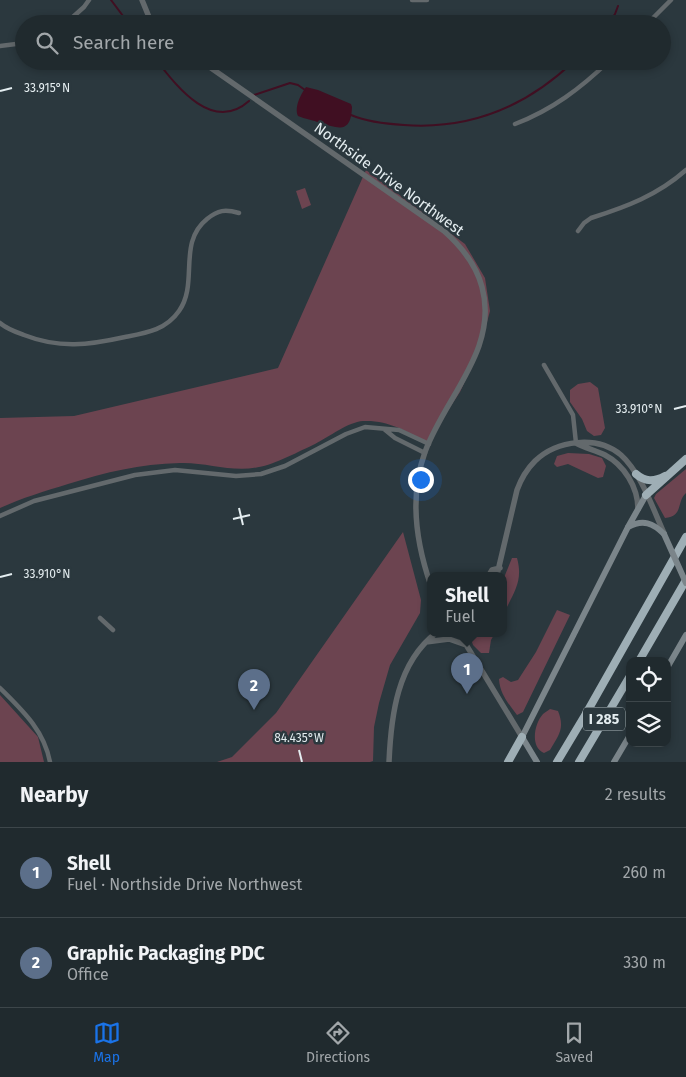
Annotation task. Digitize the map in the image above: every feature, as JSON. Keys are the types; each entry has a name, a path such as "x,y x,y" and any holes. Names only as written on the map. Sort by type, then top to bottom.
{"highway":[{"path":"646,495 686,458"},
{"path":"636,474 651,481 673,471"},
{"name":"I 285","path":"557,762 686,537"},
{"path":"641,657 686,581"},
{"name":"I 285","path":"579,762 626,683"},
{"path":"508,762 522,737"}],"main road":[{"path":"537,762 522,737 646,495"},
{"path":"628,527 639,522 648,523 658,528 664,534 686,581"},
{"path":"671,661 686,635"},
{"path":"614,762 626,742"}],"street":[{"path":"75,15 89,0"},
{"path":"142,0 150,15"},
{"path":"412,0 427,0"},
{"path":"656,15 671,0"},
{"path":"0,46 15,44"},
{"name":"Northside Drive Northwest","path":"214,70 444,231 459,244 471,260 479,277 486,315 483,336 472,364 425,453 418,483 416,512 420,548 427,572"},
{"path":"515,124 551,107 585,84 599,70"},
{"path":"578,231 591,218 642,200 660,190 686,170"},
{"path":"0,324 28,337 69,346 94,344 151,332 161,328 175,316 187,295 189,253 195,233 204,222 218,211 224,210 239,213"},
{"path":"544,366 573,415 576,443"},
{"path":"0,516 34,501 135,474 175,470 236,476 261,474 285,466 365,427 398,430 429,444"},
{"path":"382,429 395,438 425,453"},
{"path":"498,572 517,490 526,471 536,460 549,451 562,446 592,442 615,451 625,459 636,474 664,534"},
{"path":"576,443 606,456 627,474 638,498 638,509"},
{"path":"491,572 500,568"},
{"path":"100,618 113,630"},
{"path":"389,762 390,732 395,704 406,670 427,636"},
{"path":"423,643 431,637"},
{"path":"462,637 522,737"},
{"path":"423,643 449,639 467,645"},
{"path":"0,688 34,724 46,746 50,762"}],"shaded area":[{"path":"306,87 351,104 351,115 347,125 333,127 298,116 297,105"},
{"path":"366,170 465,244 485,278 490,311 480,348 460,392 427,442 389,424 363,421 351,424 315,444 265,466 239,469 180,463 137,467 82,480 0,508 0,418 74,416 278,368"},
{"path":"305,188 311,205 302,209 296,191"},
{"path":"590,382 598,388 605,428 601,435 594,436 587,431 582,419 570,402 570,390 578,384"},
{"path":"568,453 589,454 602,458 606,466 603,477 598,478 568,464 557,467 554,464 557,456"},
{"path":"686,469 686,493 675,515 665,518 654,498 656,494"},
{"path":"403,532 421,600 420,613 390,665 374,727 373,761 217,762 232,757 276,713"},
{"path":"512,558 517,558 519,567 518,582 507,608 507,572"},
{"path":"557,610 570,615 523,712 517,715 503,694 499,679 503,677 511,682 518,680 536,652"},
{"path":"470,637 493,637 489,653 481,653 473,645"},
{"path":"0,695 38,737 44,762 0,762"},
{"path":"550,709 558,711 561,727 550,750 544,753 537,746 535,735 537,723 543,714"}],"waterway":[{"path":"111,0 122,15"},
{"path":"614,15 618,6"},
{"path":"164,70 186,94 210,110 222,112 236,110 249,101"},
{"path":"351,115 391,124 429,126 452,124 475,119 517,103 537,91 564,70"},
{"path":"254,95 290,83 298,85 305,90"}],"place":[{"name":"Shell","path":"467,694"},
{"name":"Graphic Packaging PDC","path":"254,710"}]}
